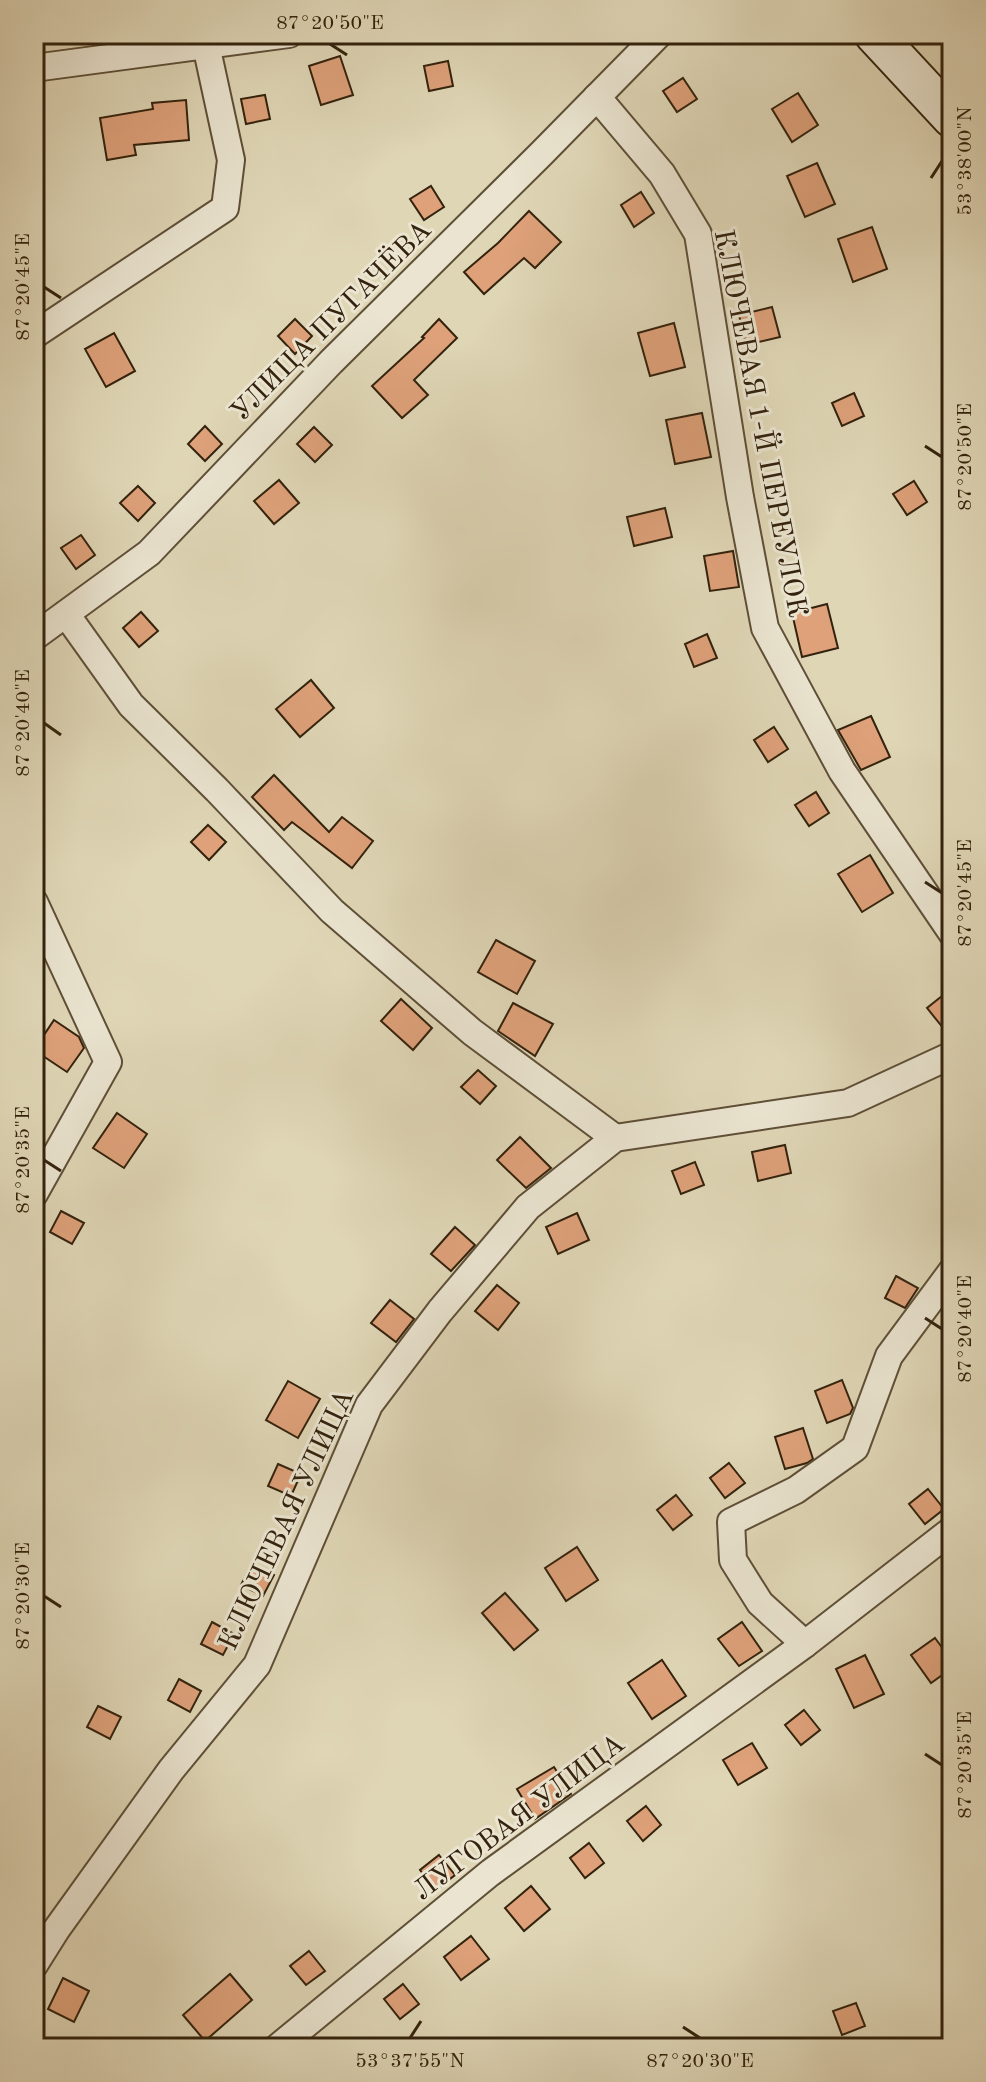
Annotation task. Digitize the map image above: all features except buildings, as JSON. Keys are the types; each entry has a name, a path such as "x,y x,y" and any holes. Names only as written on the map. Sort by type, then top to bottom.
{"main road":[{"path":"874,34 952,118"}],"street":[{"path":"34,68 289,34"},
{"name":"УЛИЦА ПУГАЧЁВА","path":"34,637 149,553 331,362 659,34"},
{"path":"34,335 225,208 231,160 206,45"},
{"name":"КЛЮЧЕВАЯ 1-Й ПЕРЕУЛОК","path":"597,97 662,174 698,234 740,497 765,628 842,771 952,933"},
{"path":"66,614 131,705 332,911 472,1032 615,1138"},
{"path":"34,902 108,1062 34,1194"},
{"name":"КЛЮЧЕВАЯ УЛИЦА","path":"34,1965 171,1770 257,1665 369,1405 440,1311 528,1207 615,1138 848,1103 952,1055"},
{"path":"805,1644 760,1603 733,1560 731,1522 796,1490 855,1448 889,1356 952,1271"},
{"name":"ЛУГОВАЯ УЛИЦА","path":"277,2048 490,1873 805,1644 952,1530"}]}
